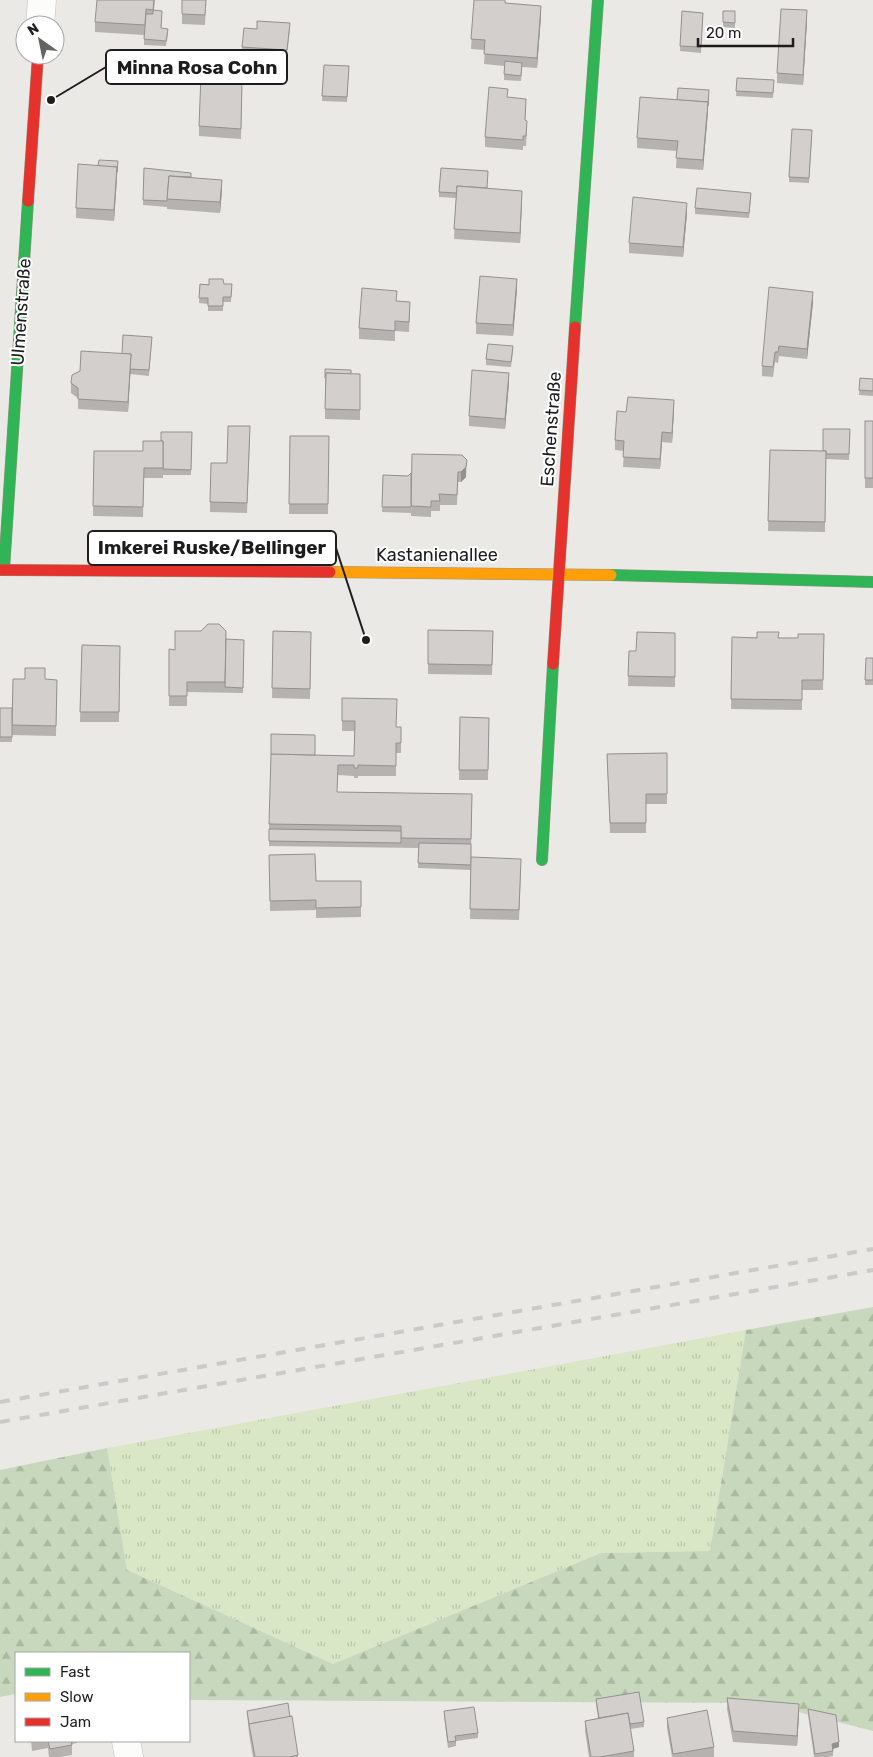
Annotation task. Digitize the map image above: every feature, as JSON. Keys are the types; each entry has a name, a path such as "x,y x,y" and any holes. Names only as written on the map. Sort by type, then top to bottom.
{"street":[{"path":"41,15 42,0"},
{"name":"Eschenstraße","path":"542,860 558,574 598,0"},
{"name":"Ulmenstraße","path":"2,570 37,65"},
{"name":"Kastanienallee","path":"2,570 558,574 873,582"},
{"path":"126,1742 129,1757"}],"green space":[{"path":"873,1307 873,1731 763,1703 190,1700 190,1652 15,1652 15,1694 0,1697 0,1470 107,1448 127,1570 333,1664 601,1553 710,1551 746,1330"},
{"path":"746,1330 710,1551 601,1553 333,1664 127,1570 107,1448"}],"building":[{"path":"97,0 154,0 153,10 146,9 145,25 95,22"},
{"path":"182,0 206,0 205,15 182,14"},
{"path":"474,0 505,0 505,3 541,6 537,58 484,54 485,40 471,39"},
{"path":"781,9 807,10 803,75 777,73"},
{"path":"153,10 162,11 161,28 168,29 166,41 144,39 146,14 153,14"},
{"path":"682,11 703,13 701,47 680,46"},
{"path":"723,11 735,11 735,23 723,22"},
{"path":"257,21 290,23 287,50 242,47 244,28 257,29"},
{"path":"505,61 522,63 521,76 504,74"},
{"path":"324,65 349,66 347,97 322,96"},
{"path":"201,75 242,80 241,129 199,126"},
{"path":"737,78 774,80 773,93 736,91"},
{"path":"489,87 508,89 507,97 526,99 526,136 523,136 523,140 485,137"},
{"path":"678,88 709,90 708,106 708,102 677,100"},
{"path":"640,97 708,102 703,160 676,158 678,141 637,138"},
{"path":"792,129 812,130 809,178 789,177"},
{"path":"99,160 118,161 117,172 117,167 98,166"},
{"path":"78,164 117,167 114,210 76,208"},
{"path":"144,168 191,173 191,177 169,176 167,201 143,200"},
{"path":"441,168 488,171 487,188 457,186 457,193 439,192"},
{"path":"169,176 222,180 220,202 167,199"},
{"path":"457,186 522,191 520,233 454,229"},
{"path":"697,188 751,193 749,213 695,208"},
{"path":"633,197 687,203 683,247 629,243"},
{"path":"480,276 517,279 513,325 476,323"},
{"path":"209,279 223,279 224,284 232,284 231,297 223,297 223,306 208,306 208,298 199,298 200,284 209,285"},
{"path":"769,287 813,292 807,349 779,346 778,352 775,352 773,367 762,366"},
{"path":"362,288 397,291 396,301 410,302 409,322 395,321 395,331 359,328"},
{"path":"123,335 152,337 149,370 130,369 131,354 122,354"},
{"path":"488,344 513,346 511,362 486,359"},
{"path":"81,351 131,354 128,402 78,399 78,388 71,383 72,375 80,371"},
{"path":"325,369 351,370 351,374 326,373 325,378"},
{"path":"472,370 509,373 505,419 469,416"},
{"path":"326,373 360,374 360,410 325,409"},
{"path":"860,378 873,379 873,391 859,390"},
{"path":"628,397 674,400 672,433 662,432 660,459 623,457 624,441 615,440 617,411 626,412"},
{"path":"865,421 873,421 873,478 865,478"},
{"path":"228,426 250,426 247,503 210,502 211,463 227,463"},
{"path":"823,429 850,429 849,454 826,454 826,451 823,451"},
{"path":"161,432 192,432 191,470 163,469 163,441 161,441"},
{"path":"290,436 329,436 328,504 289,504"},
{"path":"143,441 163,441 163,468 144,468 143,507 93,506 94,451 143,451"},
{"path":"770,450 826,451 825,522 768,521"},
{"path":"412,454 462,455 467,460 466,467 461,472 458,472 457,495 439,494 440,501 431,501 431,507 411,506"},
{"path":"411,473 411,507 382,507 383,475 408,476"},
{"path":"208,624 219,624 226,631 225,682 187,682 187,696 169,696 169,649 175,650 175,631 201,631"},
{"path":"428,630 493,631 492,665 428,664"},
{"path":"273,631 311,632 310,689 272,688"},
{"path":"637,632 675,633 675,677 628,676 629,651 636,651"},
{"path":"757,632 779,632 778,638 798,638 798,634 824,634 823,680 802,680 802,700 731,699 732,637 757,638"},
{"path":"226,639 244,640 243,688 225,687"},
{"path":"82,645 120,646 119,712 80,712"},
{"path":"866,658 873,658 873,680 865,680"},
{"path":"25,668 45,668 45,679 57,680 56,726 12,725 13,679 25,679"},
{"path":"342,698 397,699 396,727 401,727 401,743 396,743 396,766 358,765 358,768 354,768 354,765 338,765 337,792 472,794 471,839 401,838 401,826 269,824 271,754 354,756 355,721 342,721"},
{"path":"0,708 12,708 12,737 0,737"},
{"path":"460,717 489,718 488,770 459,770"},
{"path":"271,734 315,735 315,755 271,754"},
{"path":"667,753 667,794 646,794 646,823 610,823 607,754"},
{"path":"269,829 401,831 401,843 269,841"},
{"path":"419,843 471,844 471,865 418,863"},
{"path":"315,854 316,881 361,881 361,907 316,908 316,900 270,901 269,855"},
{"path":"471,857 521,859 519,910 470,909"},
{"path":"639,1692 644,1722 630,1724 628,1713 599,1718 596,1699"},
{"path":"727,1698 799,1704 797,1736 733,1731"},
{"path":"288,1703 290,1717 249,1724 247,1711"},
{"path":"474,1707 478,1733 455,1736 456,1741 448,1742 444,1711"},
{"path":"808,1709 836,1715 839,1742 832,1744 833,1751 815,1754"},
{"path":"707,1710 714,1747 673,1754 667,1718"},
{"path":"628,1713 634,1751 591,1757 585,1721"},
{"path":"292,1716 298,1755 290,1757 255,1757 249,1724"},
{"path":"48,1742 71,1742 72,1745 50,1749"}],"railway":[{"path":"0,1402 873,1249"},
{"path":"0,1422 873,1270"}],"traffic: fast":[{"path":"575,327 598,0"},
{"path":"4,570 28,201"},
{"path":"611,575 873,582"},
{"path":"542,860 553,664"}],"traffic: slow":[{"path":"330,572 611,575"}],"traffic: jam":[{"path":"28,201 37,65"},
{"path":"553,664 575,327"},
{"path":"0,570 330,572"}],"place":[{"name":"Minna Rosa Cohn","path":"51,100"},
{"name":"Imkerei Ruske/Bellinger","path":"366,640"}]}
